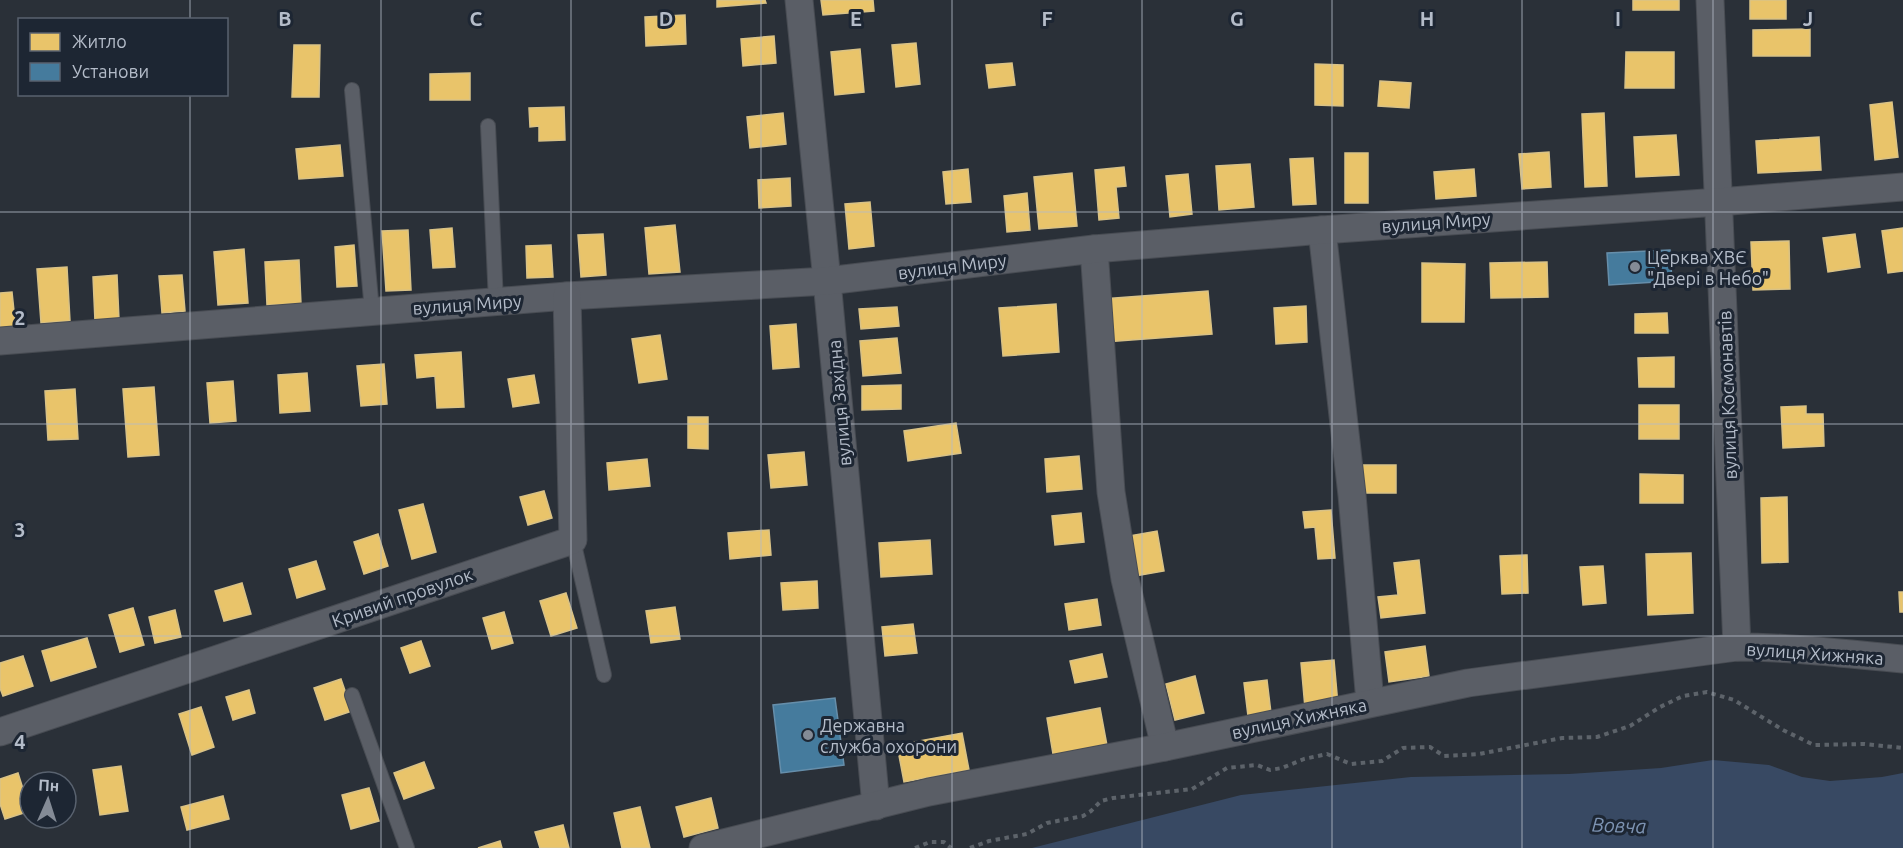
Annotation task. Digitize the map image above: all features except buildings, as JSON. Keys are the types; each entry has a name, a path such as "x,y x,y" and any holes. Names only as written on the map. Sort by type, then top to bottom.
{"street":[{"name":"вулиця Західна","path":"799,0 876,806"},
{"name":"вулиця Космонавтів","path":"1710,0 1737,647"},
{"name":"вулиця Миру","path":"0,341 567,296 827,281 1094,249 1903,187"},
{"path":"1322,230 1352,495 1370,702"},
{"path":"1094,249 1111,492 1125,579 1165,747"},
{"path":"567,296 573,540"},
{"name":"Кривий провулок","path":"0,732 573,540"},
{"name":"вулиця Хижняка","path":"703,848 929,792 1165,747 1468,683 1737,647 1807,649 1903,659"}],"lane":[{"path":"352,90 372,311"},
{"path":"488,126 496,302"},
{"path":"573,540 604,675"},
{"path":"352,695 407,848"}],"path":[{"path":"970,848 990,841 1027,834 1047,823 1083,816 1101,801 1192,789 1227,768 1257,765 1270,770 1327,754 1351,764 1382,761 1403,748 1430,747 1444,756 1479,754 1562,738 1597,737 1630,726 1683,696 1707,692 1734,700 1783,730 1815,745 1864,744 1903,748"},
{"path":"915,848 930,842 944,842 951,848"}],"water":[{"name":"Вовча","path":"1713,760 1769,765 1802,777 1830,781 1903,773 1903,848 1032,848 1241,795 1411,777 1569,774 1661,768"}],"place":[{"name":"Церква ХВЄ \"Двері в Небо\"","path":"1635,267"},
{"name":"Державна служба охорони","path":"808,735"}]}
